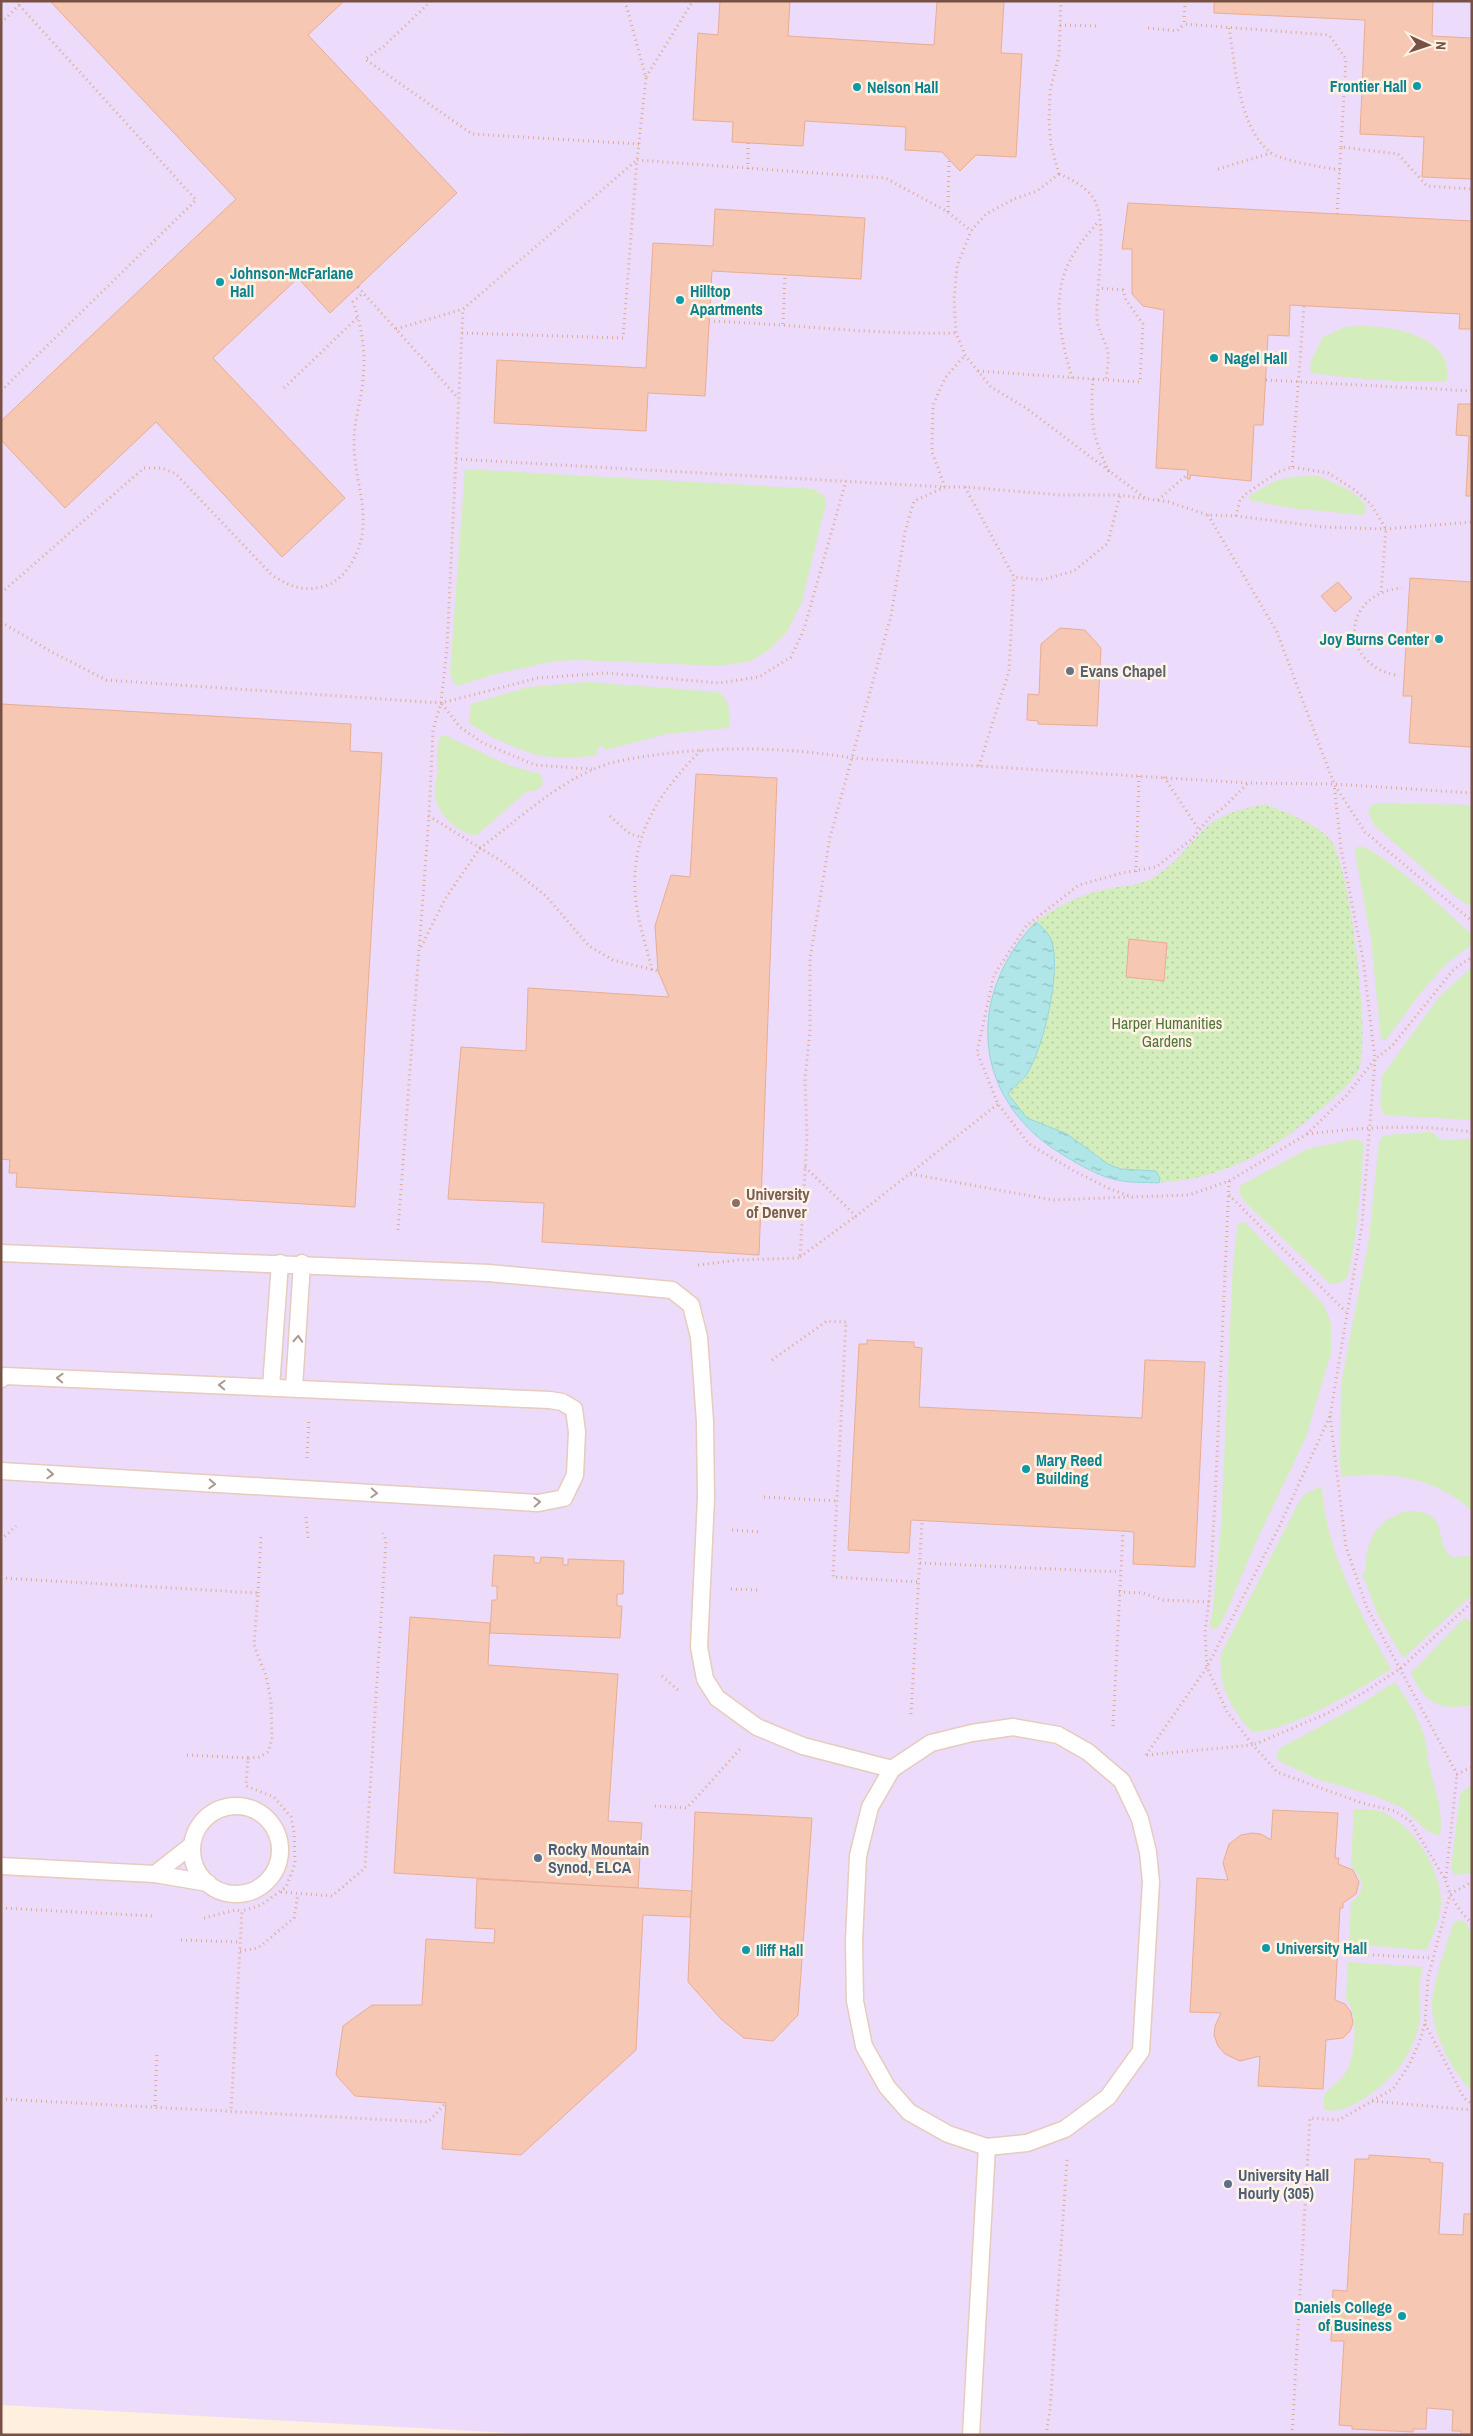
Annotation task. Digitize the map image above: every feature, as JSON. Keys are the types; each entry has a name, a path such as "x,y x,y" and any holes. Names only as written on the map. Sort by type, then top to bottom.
{"lane":[{"path":"1,1253 302,1263 489,1273 672,1290 691,1305 699,1337 705,1422 706,1498 699,1647 705,1679 717,1698 757,1728 803,1746 892,1770"},
{"path":"271,1387 280,1263"},
{"path":"294,1388 302,1263"},
{"path":"1,1379 5,1376 562,1402 574,1409 578,1432 575,1475 564,1498 538,1503 1,1471"},
{"path":"1013,1727 1058,1735 1088,1752 1122,1780 1140,1820 1148,1852 1151,1882 1141,2051 1108,2097 1065,2130 1027,2144 987,2147 948,2134 909,2112 887,2087 864,2046 855,2001 854,1941 858,1856 870,1807 892,1770 931,1743 972,1733 1013,1727"},
{"path":"231,1806 246,1806 259,1812 270,1822 278,1835 280,1849 278,1864 272,1876 261,1886 248,1892 234,1894 220,1891 208,1883 198,1872 193,1859 192,1845 196,1830 205,1818 217,1810 231,1806"},
{"path":"155,1874 192,1845"},
{"path":"1,1866 155,1874 208,1883"},
{"path":"971,2435 987,2147"}],"path":[{"path":"1,22 23,1"},
{"path":"431,1 383,47 365,59 472,134 638,144"},
{"path":"462,333 622,338 638,144 646,78 625,1"},
{"path":"646,78 693,1"},
{"path":"1059,174 1051,145 1048,122 1050,91 1059,55 1061,1"},
{"path":"1184,24 1185,1"},
{"path":"1,391 196,200 19,5"},
{"path":"1148,28 1177,30 1184,24 1329,36 1346,59 1337,214"},
{"path":"1060,25 1096,26"},
{"path":"1228,28 1238,87 1251,129 1271,153 1317,167 1340,170"},
{"path":"748,143 748,169"},
{"path":"1341,147 1398,154 1427,186 1472,189"},
{"path":"1218,169 1271,153"},
{"path":"948,212 949,159"},
{"path":"396,329 463,309 637,160 885,178 948,212 971,231"},
{"path":"1059,174 1071,178 1085,189 1095,201 1098,221 1099,288 1096,318 1101,337 1108,352 1106,380"},
{"path":"1059,174 1036,191 1014,199 986,214 971,231 957,266 954,299 956,333 965,355 991,387 1026,408 1110,473 1146,498"},
{"path":"1072,378 1058,321 1060,293 1064,275 1074,253 1098,221"},
{"path":"784,324 785,274"},
{"path":"358,287 458,398"},
{"path":"978,372 1140,382 1143,324 1126,300 1123,290 1099,288"},
{"path":"1,593 144,468 162,468 176,474 272,574 287,585 305,590 319,588 335,582 347,570 358,552 364,533 364,508 356,470 354,445 356,416 363,381 364,356 358,317 352,302 364,292"},
{"path":"1292,467 1304,306"},
{"path":"398,1230 429,816 433,730 441,703 447,647 463,309"},
{"path":"284,388 358,317"},
{"path":"709,321 784,324 906,334 956,333"},
{"path":"945,486 932,452 933,404 945,378 965,355"},
{"path":"1093,379 1091,413 1094,436 1110,473"},
{"path":"1266,380 1472,391"},
{"path":"456,459 966,487 1060,494 1120,495 1169,502 1208,515 1236,516 1324,527 1386,529 1472,522"},
{"path":"1236,516 1240,500 1247,493 1260,482 1292,467 1328,473 1356,490 1372,504 1386,529 1381,592"},
{"path":"1158,501 1188,474"},
{"path":"1,622 50,651 106,680 441,703 538,678 606,673 720,683 759,677 791,657 804,629 846,481"},
{"path":"800,1258 807,1137 805,1078 810,1032 810,959 830,837 891,616 905,532 914,501 945,486"},
{"path":"966,487 1014,578 1009,670 979,766"},
{"path":"1014,578 1041,580 1074,571 1108,544 1120,495"},
{"path":"1208,515 1277,632 1334,784 1365,832 1472,921"},
{"path":"1396,675 1381,672 1361,654 1356,641 1355,628 1358,614 1365,603 1381,592 1402,588"},
{"path":"441,703 460,727 483,743 535,765 593,769"},
{"path":"652,970 635,891 640,837 654,808 674,777 702,748"},
{"path":"419,950 445,899 480,848 571,780 593,769 620,761 702,748 801,751 852,758 1247,783 1334,784 1472,793"},
{"path":"1136,872 1139,775"},
{"path":"1164,777 1199,830"},
{"path":"1132,1197 1108,1188 1074,1171 1029,1144 998,1104 977,1052 994,975 1026,926 1079,885 1122,873 1156,868 1176,854 1247,783"},
{"path":"1334,784 1341,848 1363,959 1375,1059 1362,1225 1330,1416 1346,1547 1367,1608 1457,1774 1445,1879"},
{"path":"429,816 503,862 546,896 589,946 613,960 658,971"},
{"path":"610,816 630,834 640,837"},
{"path":"910,1174 1053,1200 1189,1195 1229,1181 1307,1134 1346,1096 1375,1059 1392,1046 1454,969 1472,958"},
{"path":"698,1265 738,1260 800,1258 998,1104"},
{"path":"1307,1134 1371,1126 1432,1126 1472,1132"},
{"path":"805,1168 856,1216"},
{"path":"1229,1181 1209,1602 1204,1632 1207,1667 1227,1712 1253,1746 1277,1772 1362,1803 1395,1811 1410,1821 1445,1879 1450,1894 1459,1909 1472,1924"},
{"path":"1228,1194 1346,1312"},
{"path":"772,1360 827,1321 846,1322 833,1577 919,1582"},
{"path":"307,1458 310,1416"},
{"path":"1330,1416 1279,1527 1207,1667 1146,1755 1253,1746 1328,1714 1401,1668 1472,1602"},
{"path":"764,1497 837,1501"},
{"path":"911,1714 922,1521"},
{"path":"1,1540 16,1526"},
{"path":"1113,1726 1123,1531"},
{"path":"281,1892 332,1896 365,1868 386,1541 383,1533"},
{"path":"187,1754 248,1758 260,1757 268,1752 272,1738 271,1700 266,1676 254,1645 261,1536"},
{"path":"920,1563 1120,1572"},
{"path":"1,1578 258,1592"},
{"path":"1119,1592 1143,1594 1163,1600 1209,1602"},
{"path":"655,1806 687,1808 742,1747"},
{"path":"204,1918 235,1910 242,1911 261,1905 286,1888 294,1864 294,1832 291,1817 274,1797 246,1786 248,1758"},
{"path":"1457,1774 1472,1767"},
{"path":"1292,2435 1310,2118 1338,2120 1393,2089 1420,2041 1425,2023 1428,1978 1432,1958 1450,1894 1472,1882"},
{"path":"240,1951 258,1948 294,1918 298,1894"},
{"path":"1,1908 153,1916"},
{"path":"230,2112 242,1911"},
{"path":"181,1940 240,1942"},
{"path":"1338,1953 1432,1958"},
{"path":"1425,2023 1464,2098 1472,2104"},
{"path":"155,2106 158,2052"},
{"path":"1,2099 428,2122 446,2103"},
{"path":"1372,2101 1472,2110"},
{"path":"1046,2435 1050,2410 1067,2154"}],"shaded area":[{"name":"University of Denver","path":"1,1 1472,1 1472,2435 548,2435 1,2405"}],"green space":[{"path":"1360,326 1394,329 1418,336 1429,342 1444,358 1447,367 1447,381 1379,380 1311,373 1310,363 1323,337 1345,327"},
{"path":"465,469 817,489 817,492 824,495 826,503 802,602 787,632 769,650 751,661 720,666 580,660 555,661 495,674 457,686 452,680 450,672"},
{"path":"1317,476 1348,490 1356,496 1362,501 1365,513 1362,515 1291,508 1250,500 1249,496 1275,481 1290,477"},
{"path":"588,682 717,692 725,698 727,703 729,728 667,734 605,750 603,746 598,747 597,755 563,758 543,756 515,747 483,732 469,722 471,704 529,687"},
{"path":"441,736 447,736 508,765 541,774 543,784 537,790 526,792 476,836 469,834 449,821 439,809 437,802 435,794 437,753"},
{"path":"1379,803 1472,805 1472,907 1457,898 1374,825 1368,812 1371,805"},
{"name":"Harper Humanities Gardens","path":"1265,804 1319,830 1332,842 1339,858 1352,919 1361,994 1362,1055 1358,1071 1350,1083 1333,1099 1297,1128 1257,1155 1236,1165 1191,1179 1168,1182 1125,1181 1101,1175 1065,1156 1040,1138 1020,1118 1004,1094 993,1069 988,1042 989,1014 996,986 1009,958 1029,928 1038,920 1077,898 1109,888 1134,885 1147,881 1163,871 1179,857 1215,821 1232,812"},
{"path":"1359,846 1369,849 1399,870 1472,935 1472,944 1445,965 1422,991 1386,1040 1381,1039 1371,940 1356,858 1355,849"},
{"path":"1472,967 1472,1120 1385,1115 1380,1106 1382,1076 1439,997"},
{"path":"1429,1132 1436,1135 1440,1140 1472,1139 1472,1511 1444,1491 1412,1479 1377,1475 1342,1477 1340,1464 1341,1384 1369,1239 1379,1141 1385,1135"},
{"path":"1356,1139 1363,1143 1363,1153 1353,1253 1347,1277 1341,1282 1330,1284 1246,1203 1240,1195 1240,1186 1307,1149"},
{"path":"1245,1222 1323,1304 1331,1322 1331,1353 1306,1437 1256,1542 1224,1617 1218,1628 1211,1629 1210,1622 1213,1609 1221,1526 1233,1263 1238,1224"},
{"path":"1322,1486 1324,1509 1330,1533 1346,1581 1391,1669 1324,1708 1286,1725 1252,1732 1238,1715 1227,1696 1222,1676 1221,1654 1298,1504 1305,1494"},
{"path":"1408,1511 1422,1512 1431,1516 1436,1521 1442,1542 1451,1557 1471,1556 1472,1595 1403,1658 1377,1613 1362,1573 1365,1572 1368,1550 1375,1532 1388,1520"},
{"path":"1464,1618 1472,1622 1472,1705 1460,1707 1442,1706 1434,1703 1422,1692 1411,1673"},
{"path":"1395,1682 1421,1726 1440,1809 1440,1836 1427,1831 1403,1808 1375,1796 1317,1779 1279,1761 1276,1754 1282,1747 1354,1708"},
{"path":"1472,1784 1472,1873 1455,1875 1451,1869 1460,1794"},
{"path":"1354,1809 1366,1809 1385,1813 1396,1820 1415,1838 1430,1861 1439,1885 1441,1905 1437,1925 1427,1950 1349,1944 1351,1903 1360,1894 1362,1887 1361,1879 1351,1865"},
{"path":"1459,1920 1465,1922 1472,1934 1472,2092 1457,2074 1445,2052 1436,2029 1432,2006 1437,1976 1453,1923"},
{"path":"1348,1962 1423,1967 1419,1990 1420,2020 1417,2033 1406,2057 1391,2077 1371,2094 1356,2103 1333,2111 1324,2109 1324,2096 1343,2077 1348,2069 1354,2043 1353,2013 1346,2000"}],"water":[{"path":"1036,922 1048,933 1052,942 1054,955 1053,989 1045,1027 1034,1060 1026,1075 1008,1094 1027,1118 1067,1134 1108,1164 1120,1169 1156,1171 1160,1178 1159,1183 1127,1182 1103,1176 1065,1156 1034,1134 1011,1108 996,1078 989,1047 989,1015 997,983 1013,951"}],"building":[{"name":"Johnson-McFarlane Hall","path":"50,1 344,1 308,35 457,193 330,313 298,278 213,358 345,498 282,557 156,422 65,508 1,440 1,421 236,199"},
{"name":"Nelson Hall","path":"720,1 790,1 788,36 934,45 937,1 1004,1 1001,53 1022,54 1016,157 976,155 960,171 942,152 905,150 906,127 805,121 803,146 732,142 733,122 693,120 698,33 718,35"},
{"name":"Frontier Hall","path":"1214,1 1433,1 1432,36 1472,38 1472,179 1422,177 1424,137 1360,134 1365,20 1214,13"},
{"name":"Nagel Hall","path":"1128,203 1472,221 1472,329 1459,329 1460,314 1290,305 1289,336 1268,335 1263,425 1254,425 1251,481 1190,475 1190,479 1187,479 1188,470 1156,468 1164,310 1143,306 1132,294 1132,249 1122,249"},
{"name":"Hilltop Apartments","path":"715,209 865,218 861,279 712,271 705,396 648,393 646,431 494,423 497,360 646,368 653,243 713,246"},
{"path":"1458,404 1472,404 1472,496 1466,496 1469,436 1456,435"},
{"name":"Joy Burns Center","path":"1410,578 1472,582 1472,747 1409,743 1412,696 1403,696"},
{"path":"1338,582 1352,598 1335,612 1321,596"},
{"name":"Evans Chapel","path":"1060,628 1085,630 1101,648 1097,726 1038,724 1038,721 1027,720 1028,694 1039,695 1041,644"},
{"path":"1,704 351,724 350,751 382,753 355,1207 16,1187 17,1173 9,1173 10,1160 1,1159"},
{"path":"696,774 777,778 759,1255 542,1242 544,1203 448,1199 461,1047 526,1051 528,988 669,997 658,971 655,926 671,875 690,877"},
{"path":"1129,939 1167,943 1164,981 1126,977"},
{"name":"Mary Reed Building","path":"867,1340 914,1342 914,1347 922,1348 919,1407 1142,1418 1145,1360 1205,1362 1195,1567 1133,1564 1134,1532 911,1520 909,1553 848,1550 859,1344 867,1344"},
{"path":"494,1555 534,1557 534,1563 540,1563 541,1557 563,1558 563,1565 568,1565 568,1559 624,1561 623,1594 617,1594 617,1606 622,1606 620,1638 490,1633 492,1600 497,1600 497,1586 492,1586"},
{"path":"410,1617 490,1623 488,1665 618,1674 608,1821 642,1823 638,1888 394,1873"},
{"name":"University Hall","path":"1273,1810 1338,1813 1335,1858 1339,1858 1338,1864 1353,1870 1359,1882 1356,1894 1343,1903 1343,1908 1340,1908 1335,2000 1345,2004 1351,2012 1353,2023 1350,2031 1343,2038 1326,2040 1323,2089 1258,2086 1260,2056 1240,2061 1225,2054 1218,2046 1214,2035 1215,2026 1221,2013 1190,2012 1197,1878 1228,1880 1223,1863 1229,1844 1241,1835 1252,1833 1261,1834 1271,1840"},
{"name":"Iliff Hall","path":"695,1812 812,1818 798,2015 773,2041 744,2038 721,2019 688,1982"},
{"path":"477,1879 692,1891 690,1917 643,1915 636,2050 521,2155 442,2149 446,2103 355,2096 336,2075 343,2026 372,2005 422,2005 426,1939 494,1943 495,1929 475,1928"},
{"name":"Daniels College of Business","path":"1369,2155 1430,2159 1430,2162 1443,2163 1439,2234 1463,2235 1464,2214 1472,2214 1472,2435 1461,2435 1461,2431 1452,2431 1453,2410 1427,2408 1426,2429 1413,2429 1413,2432 1352,2429 1352,2426 1339,2425 1344,2341 1331,2341 1333,2290 1347,2291 1355,2159 1369,2159"}],"place":[{"name":"Frontier Hall","path":"1417,86"},
{"name":"Nelson Hall","path":"857,87"},
{"name":"Johnson-McFarlane Hall","path":"220,282"},
{"name":"Hilltop Apartments","path":"680,300"},
{"name":"Nagel Hall","path":"1214,358"},
{"name":"Joy Burns Center","path":"1439,639"},
{"name":"Evans Chapel","path":"1070,671"},
{"name":"University of Denver","path":"736,1203"},
{"name":"Mary Reed Building","path":"1026,1469"},
{"name":"Rocky Mountain Synod, ELCA","path":"538,1858"},
{"name":"University Hall","path":"1266,1948"},
{"name":"Iliff Hall","path":"746,1950"},
{"name":"University Hall Hourly (305)","path":"1228,2184"},
{"name":"Daniels College of Business","path":"1402,2316"}]}
